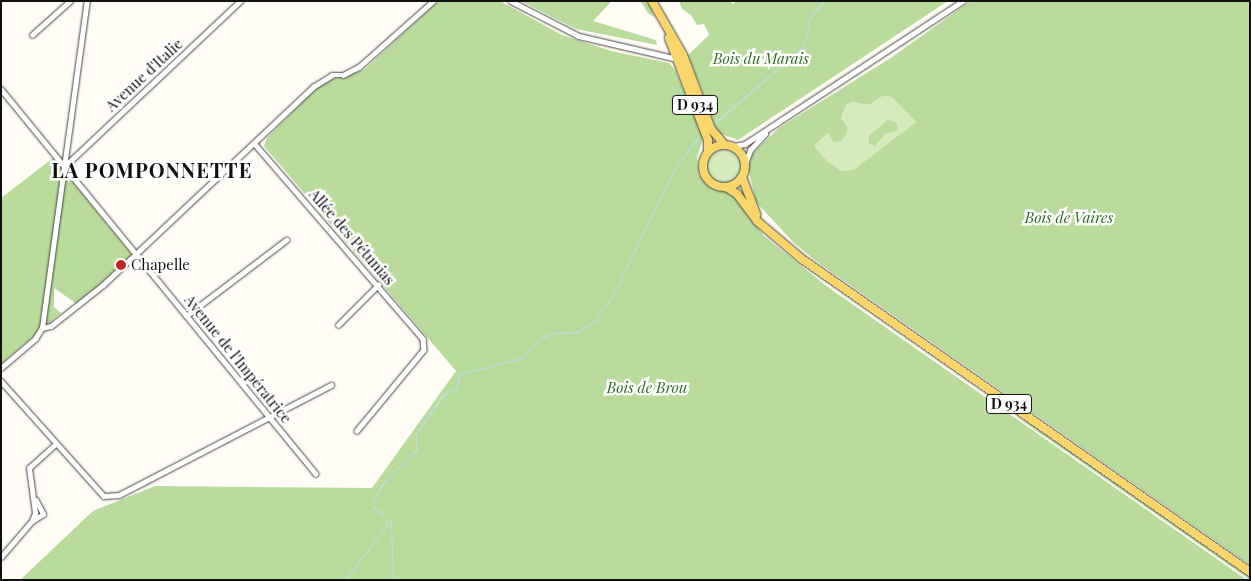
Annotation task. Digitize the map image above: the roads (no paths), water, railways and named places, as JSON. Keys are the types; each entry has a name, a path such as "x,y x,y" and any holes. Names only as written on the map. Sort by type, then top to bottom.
{"main road":[{"name":"D 934","path":"652,1 683,55 711,129 724,144"},
{"name":"D 934","path":"663,19 708,140 708,152"},
{"path":"724,144 739,150 745,164 742,177 726,187 718,186 706,177 702,163 708,152 724,144"},
{"name":"D 934","path":"742,177 749,202 771,234"},
{"name":"D 934","path":"726,187 771,234 802,260 1250,572"}],"street":[{"path":"32,35 70,1"},
{"path":"1,368 35,339 42,328 87,1"},
{"name":"Avenue d'Italie","path":"64,167 240,1"},
{"path":"42,328 51,326 137,255 313,87 332,75 356,70 433,1"},
{"path":"511,1 579,36 678,59 697,91"},
{"path":"733,146 745,144 771,128 963,1"},
{"name":"Avenue de l'Impératrice","path":"1,89 316,474"},
{"path":"745,164 750,150 771,128"},
{"name":"Allée des Pétunias","path":"254,143 423,339 424,350 357,431"},
{"path":"186,316 286,240"},
{"path":"338,325 378,286"},
{"path":"1,381 101,494 119,495 331,385"},
{"path":"1,557 32,521 43,514 36,501 28,468 56,444"},
{"path":"32,521 36,501"}],"waterway":[{"path":"716,122 804,46 810,18 824,1"},
{"path":"374,499 384,482 416,450 416,434 443,395 456,388 460,374 522,358 542,338 553,333 578,332 594,321 612,297 675,168 698,138"},
{"path":"372,506 385,516"},
{"path":"345,580 391,520"},
{"path":"391,522 393,578 398,580"}],"place":[{"name":"Chapelle","path":"121,265"}],"district":[{"name":"LA POMPONNETTE","path":"152,169"}],"park label":[{"name":"Bois du Marais","path":"761,59"},
{"name":"Bois de Vaires","path":"1069,218"},
{"name":"Bois de Brou","path":"647,388"}]}
